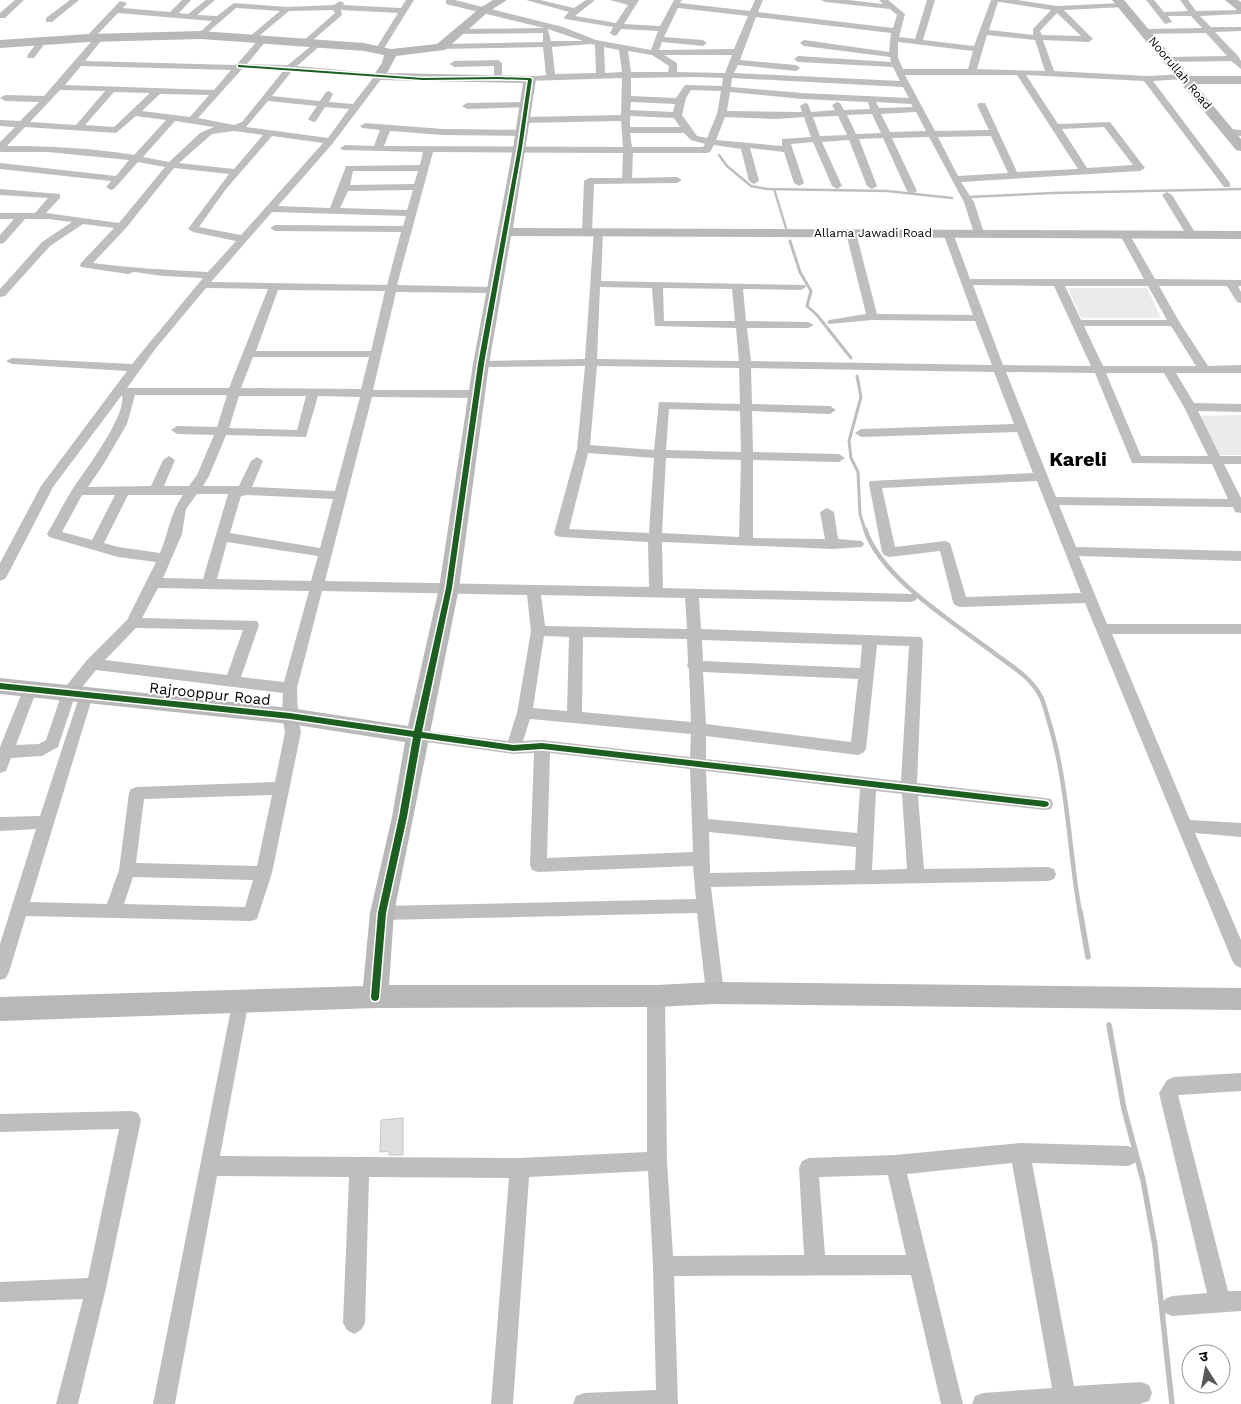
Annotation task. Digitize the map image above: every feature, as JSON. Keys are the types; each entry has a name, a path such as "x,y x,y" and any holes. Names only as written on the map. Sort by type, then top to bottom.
{"street":[{"path":"2,16 20,0"},
{"path":"49,20 75,0"},
{"path":"1,145 58,87 78,63 94,38 126,0"},
{"path":"172,15 187,0"},
{"path":"190,16 211,0"},
{"path":"336,7 342,0"},
{"path":"379,50 410,0"},
{"path":"451,0 449,2 563,30 599,43 654,54 739,48"},
{"path":"441,48 484,10 501,0"},
{"path":"530,0 575,11"},
{"path":"591,0 568,17 619,26 662,30"},
{"path":"0,44 43,40 201,35 364,47 392,53 441,48 599,43 619,26 633,1 614,0"},
{"path":"467,106 524,126 628,149 707,150 722,114 728,76 759,0"},
{"path":"825,0 892,7"},
{"path":"883,0 901,14 892,55 904,84 969,202 978,233"},
{"path":"918,42 932,0"},
{"path":"972,73 977,49 983,32 992,16 995,0"},
{"path":"1000,0 1057,8 1120,3"},
{"path":"1150,0 1163,14 1172,31"},
{"path":"1184,0 1208,30 1236,56 1241,66"},
{"path":"1231,0 1241,8"},
{"path":"654,54 662,30 677,3 752,15 892,55"},
{"name":"Noorullah Road","path":"1120,3 1184,78 1235,133 1241,147"},
{"path":"201,35 234,5 287,9 336,7 404,11"},
{"path":"211,275 163,273 133,269 128,271 85,265 122,226 172,165 204,134 214,128 238,129 246,124 290,68 339,13 336,7"},
{"path":"983,32 1018,38 1089,39 1057,8"},
{"path":"1050,73 1036,31 1057,8"},
{"path":"192,120 239,67 258,40 287,9"},
{"path":"116,10 219,19"},
{"path":"1163,14 1241,12"},
{"path":"1146,32 1241,29"},
{"path":"546,30 550,77"},
{"path":"459,32 563,30"},
{"path":"810,33 896,35 918,42 977,49"},
{"path":"797,68 810,33"},
{"path":"658,39 739,48"},
{"path":"31,56 43,40"},
{"path":"599,43 601,76"},
{"path":"496,46 498,70"},
{"path":"623,48 627,75 624,130 628,149 627,180"},
{"path":"0,576 47,486 124,391 135,368 211,275 271,210 330,141 379,76 392,53"},
{"path":"654,54 674,65 672,74"},
{"path":"1169,60 1236,56"},
{"path":"735,62 797,68 904,84"},
{"path":"78,63 290,68 423,79 498,70"},
{"path":"454,64 498,70 530,79 672,74 728,76 797,68 898,69 972,73 1020,72 1146,79 1241,80"},
{"path":"1020,72 1084,171"},
{"path":"375,997 382,914 404,818 417,736 449,588 481,364 524,126 530,79"},
{"path":"1146,79 1227,185"},
{"path":"58,87 215,93"},
{"path":"788,150 745,145 738,146 694,138 677,115 680,101 688,88 725,89 916,105"},
{"path":"78,128 112,89"},
{"path":"0,123 116,130 158,91"},
{"path":"313,119 329,94"},
{"path":"802,96 816,139 837,186"},
{"path":"5,98 47,99"},
{"path":"267,98 356,107"},
{"path":"834,98 853,137 872,186"},
{"path":"626,99 680,101"},
{"path":"871,100 912,191"},
{"path":"722,114 778,116 841,114 876,112 916,105"},
{"path":"982,106 1014,176"},
{"path":"134,113 173,117 238,129 330,141"},
{"path":"365,126 443,132 625,116 677,115"},
{"path":"0,166 47,170 114,183 173,117"},
{"path":"955,179 1140,168 1107,124 1054,126"},
{"path":"345,148 429,148 524,126"},
{"path":"378,149 386,128"},
{"path":"624,130 687,130"},
{"path":"244,239 193,229 236,172 270,133"},
{"path":"799,183 785,141 932,133 994,133"},
{"path":"1,145 109,154 172,165 236,172"},
{"path":"745,145 754,181"},
{"path":"20,909 252,914 264,873 293,732 290,716 290,688 391,289 429,148"},
{"path":"334,211 344,188 349,168 424,168"},
{"path":"677,180 589,180 596,284 591,362 583,449 561,533 654,536 746,542 857,544"},
{"path":"344,188 418,187"},
{"path":"0,192 56,196 39,215"},
{"path":"1167,195 1191,234"},
{"path":"271,210 412,212"},
{"path":"0,216 39,215 122,226"},
{"path":"0,241 22,216"},
{"path":"1,294 46,244 82,220"},
{"path":"275,228 407,229"},
{"name":"Allama Jawadi Road","path":"505,232 1241,235"},
{"path":"851,233 872,317"},
{"path":"948,233 998,368 1070,551 1241,960"},
{"path":"1125,235 1174,323 1205,370"},
{"path":"966,282 1236,283 1241,300"},
{"path":"1058,282 1099,370 1136,460 1241,460"},
{"path":"596,284 801,287"},
{"path":"203,285 494,290"},
{"path":"657,286 660,324 741,323 808,325"},
{"path":"737,286 745,364 748,454 746,542"},
{"path":"6,752 42,750 53,743 92,664 132,623 154,583 174,534 180,509 203,476 222,431 234,392 274,287"},
{"path":"833,322 872,317 979,318"},
{"path":"1077,323 1174,323"},
{"path":"250,354 375,354"},
{"path":"12,361 135,368"},
{"path":"481,364 591,362 1099,370 1241,369"},
{"path":"1168,370 1190,407 1215,460 1240,506"},
{"path":"124,391 477,394"},
{"path":"124,391 121,424 78,490 54,534 118,552 163,558"},
{"path":"176,430 302,434 313,393"},
{"path":"656,592 654,536 663,405 830,410"},
{"path":"1190,407 1241,408"},
{"path":"862,433 1022,428"},
{"path":"583,449 660,454 748,454 839,458"},
{"path":"156,490 169,460"},
{"path":"209,582 240,491 257,461"},
{"path":"1041,477 875,484 889,552 945,546 960,602 1089,598"},
{"path":"78,490 193,490 340,495"},
{"path":"96,546 124,490"},
{"path":"1051,501 1240,506"},
{"path":"827,512 832,544"},
{"path":"224,537 324,553"},
{"path":"1070,551 1241,556"},
{"path":"154,583 209,582 316,586 912,597"},
{"path":"513,748 525,713 538,631 533,590"},
{"path":"692,593 694,666 699,729 698,764 702,880 714,993"},
{"path":"132,623 252,625 232,682"},
{"path":"1102,629 1241,629"},
{"path":"538,631 916,641 910,788 916,876"},
{"path":"574,717 576,632"},
{"path":"525,713 699,729 858,749 868,674 870,641"},
{"path":"92,664 290,688"},
{"path":"694,666 868,674"},
{"name":"Rajrooppur Road","path":"0,686 290,716 417,736"},
{"path":"0,767 30,689"},
{"path":"0,972 46,822 77,695"},
{"path":"417,736 513,748 542,746 1045,804"},
{"path":"542,746 538,865 701,859"},
{"path":"863,877 868,784"},
{"path":"113,911 127,870 137,792 281,788"},
{"path":"0,824 46,822"},
{"path":"700,825 865,841"},
{"path":"1184,826 1241,830"},
{"path":"127,870 264,873"},
{"path":"702,880 1048,874"},
{"path":"382,914 705,906"},
{"path":"0,1009 240,1000 375,997 656,996 714,993 1241,999"},
{"path":"584,1404 667,1402 658,1161 656,996"},
{"path":"164,1404 240,1000"},
{"path":"1220,1302 1168,1093 1174,1086 1241,1082"},
{"path":"0,1123 131,1120 96,1288 67,1404"},
{"path":"1020,1154 1065,1398"},
{"path":"815,1266 809,1168 895,1165 1020,1154 1128,1156"},
{"path":"208,1166 520,1168 658,1161"},
{"path":"895,1165 952,1404"},
{"path":"354,1323 359,1167"},
{"path":"502,1404 520,1168"},
{"path":"663,1266 919,1266"},
{"path":"0,1292 96,1288"},
{"path":"1172,1306 1241,1301"},
{"path":"983,1404 1141,1393"}],"shaded area":[{"path":"1068,288 1147,288 1161,318 1081,318"},
{"path":"1241,415 1241,455 1216,455 1197,416"}],"building":[{"path":"403,1118 403,1155 389,1155 389,1151 380,1152 381,1120"}],"waterway":[{"path":"719,155 727,166 751,186 774,189"},
{"path":"774,189 887,191 952,198"},
{"path":"774,189 786,228"},
{"path":"968,197 1053,193 1241,189"},
{"path":"790,241 800,272 811,291 807,306 817,315 851,358"},
{"path":"857,376 861,397 849,441 851,458 858,472 860,514 865,530"},
{"path":"865,529 873,547 902,582 939,613 1020,672 1041,697 1061,771 1080,913"},
{"path":"1080,911 1088,957"},
{"path":"1109,1025 1124,1109 1143,1180 1155,1246 1172,1404"}],"cycle path":[{"path":"240,66 423,79 530,79 520,148 481,364 449,588 382,913 375,997"},
{"path":"0,686 290,716 513,748 542,746 1045,804"}],"district":[{"name":"Kareli","path":"1078,459"}]}
